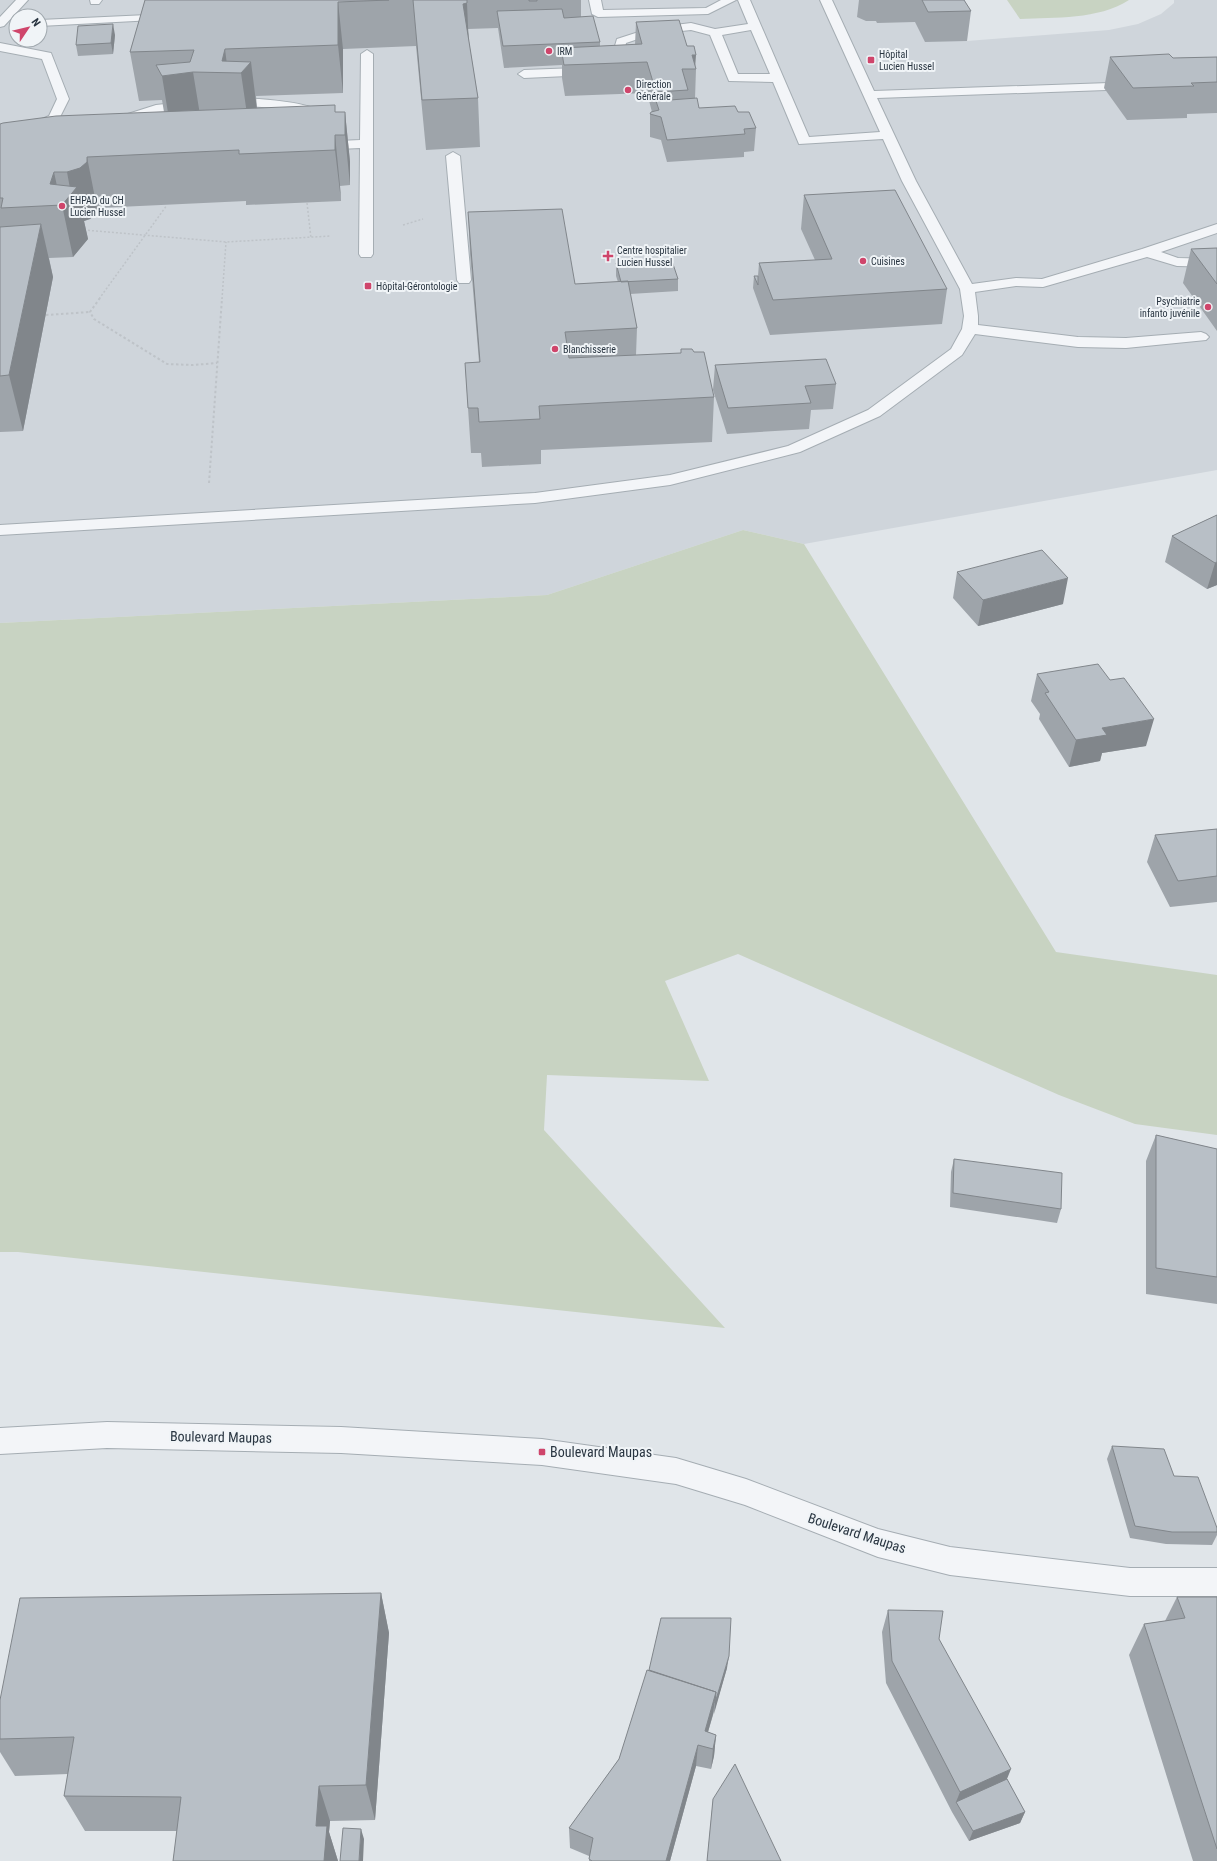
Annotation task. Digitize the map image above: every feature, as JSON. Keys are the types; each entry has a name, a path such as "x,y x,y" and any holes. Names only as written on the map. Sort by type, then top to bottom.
{"street":[{"path":"0,24 22,0"},
{"path":"595,0 598,14 708,11 730,0"},
{"path":"744,0 804,141 888,135"},
{"path":"0,530 535,498 670,480 794,449 874,413 957,352 970,329 971,316 967,289 909,181 826,0"},
{"path":"48,23 179,17"},
{"path":"524,74 607,71 617,60 621,40 651,31 692,26 715,33 755,26"},
{"path":"715,33 733,78 777,78"},
{"path":"0,47 47,56 63,99 54,118 39,126 0,136"},
{"path":"366,254 367,54"},
{"path":"870,96 1146,84"},
{"path":"231,102 259,101 286,105 307,110 333,122"},
{"path":"103,128 129,116 156,109 199,105"},
{"path":"347,130 366,144"},
{"path":"303,147 366,144"},
{"path":"454,156 464,280"},
{"path":"1156,234 1217,216"},
{"path":"967,289 1016,282 1043,283 1147,252 1217,228"},
{"path":"1147,252 1177,262 1217,263"},
{"path":"1016,282 1026,273 1041,268"},
{"path":"970,329 1078,342 1126,343 1201,337"},
{"name":"Boulevard Maupas","path":"0,1441 115,1435 341,1440 542,1452 676,1471 746,1492 878,1543 950,1561 1130,1582 1217,1582"}],"path":[{"path":"308,203 311,238"},
{"path":"46,315 90,312 167,205"},
{"path":"79,229 226,242 311,238 366,233 458,210"},
{"path":"208,485 210,481 226,242"},
{"path":"90,312 94,319 167,364 193,366 217,363"}],"shaded area":[{"name":"Centre hospitalier Lucien Hussel","path":"0,0 938,0 955,21 967,41 1109,30 1138,24 1161,14 1174,3 1174,0 1217,0 1217,470 804,544 743,530 547,595 0,623"}],"green space":[{"path":"1007,0 1129,0 1104,11 1090,14 1020,19"},
{"path":"743,530 804,544 1056,952 1217,975 1217,1135 1135,1124 1059,1095 738,954 665,981 709,1081 547,1075 544,1130 725,1328 18,1252 0,1252 0,623 547,595"}],"building":[{"path":"145,0 389,0 338,2 338,45 225,49 222,61 251,62 241,73 193,72 162,76 156,65 190,62 194,50 130,52"},
{"path":"413,0 467,0 467,3 463,4 478,98 422,100"},
{"path":"922,0 964,0 971,11 928,12"},
{"path":"562,9 564,18 593,16 600,42 503,46 497,11"},
{"path":"679,20 687,46 694,46 696,55 692,55 696,69 682,69 688,90 656,92 647,62 564,65 561,48 642,44 636,22"},
{"path":"113,24 111,43 76,45 78,26"},
{"path":"1169,54 1173,58 1217,57 1217,82 1191,83 1194,86 1133,88 1110,57"},
{"path":"697,98 699,108 735,106 738,112 749,112 756,128 744,129 745,134 667,140 661,117 650,114 651,112 659,110 656,101"},
{"path":"335,105 335,112 345,112 345,135 335,135 335,150 239,154 239,150 87,157 87,162 80,168 67,172 54,172 50,184 77,187 62,205 1,208 3,198 0,198 0,124 3,123 56,116"},
{"path":"895,190 947,289 773,300 759,263 832,259 804,195"},
{"path":"562,209 575,284 628,281 637,328 565,332 569,358 681,353 681,349 692,349 694,352 704,352 714,397 539,406 540,419 479,422 478,408 468,408 465,363 480,362 468,212"},
{"path":"41,224 9,375 0,376 0,227"},
{"path":"1217,248 1217,284 1191,249"},
{"path":"672,261 678,279 621,282 616,263"},
{"path":"754,276 758,276 758,285"},
{"path":"826,359 836,384 805,386 811,403 728,408 715,365"},
{"path":"1217,515 1217,562 1215,563 1172,536"},
{"path":"1042,550 1068,578 983,600 957,572"},
{"path":"1098,664 1110,680 1124,678 1154,719 1102,728 1107,735 1076,740 1045,693 1049,692 1037,674"},
{"path":"1217,829 1217,876 1178,881 1155,835"},
{"path":"1156,1135 1217,1149 1217,1277 1156,1268"},
{"path":"954,1159 1062,1173 1061,1209 953,1193"},
{"path":"1112,1446 1164,1449 1174,1476 1198,1477 1217,1528 1217,1532 1172,1532 1135,1526"},
{"path":"381,1593 366,1785 319,1786 316,1826 327,1826 324,1861 173,1861 181,1797 64,1796 74,1737 0,1739 0,1700 20,1598"},
{"path":"1177,1597 1217,1597 1217,1849 1144,1624 1185,1618"},
{"path":"888,1610 943,1611 939,1639 1011,1769 960,1792 892,1661"},
{"path":"661,1618 731,1618 729,1656 715,1703 716,1692 649,1670"},
{"path":"647,1670 716,1692 705,1731 716,1735 713,1749 698,1745 666,1861 592,1861 589,1859 593,1838 569,1828 619,1759"},
{"path":"735,1764 781,1861 707,1861 713,1799"},
{"path":"1007,1779 1025,1812 973,1831 956,1802"},
{"path":"343,1828 361,1829 359,1861 340,1861"}],"place":[{"name":"IRM","path":"549,51"},
{"name":"Hôpital Lucien Hussel","path":"871,60"},
{"name":"Direction Générale","path":"628,90"},
{"name":"EHPAD du CH Lucien Hussel","path":"62,206"},
{"name":"Centre hospitalier Lucien Hussel","path":"608,256"},
{"name":"Cuisines","path":"863,261"},
{"name":"Hôpital-Gérontologie","path":"368,286"},
{"name":"Psychiatrie infanto juvénile","path":"1208,307"},
{"name":"Blanchisserie","path":"555,349"},
{"name":"Boulevard Maupas","path":"542,1452"}]}
